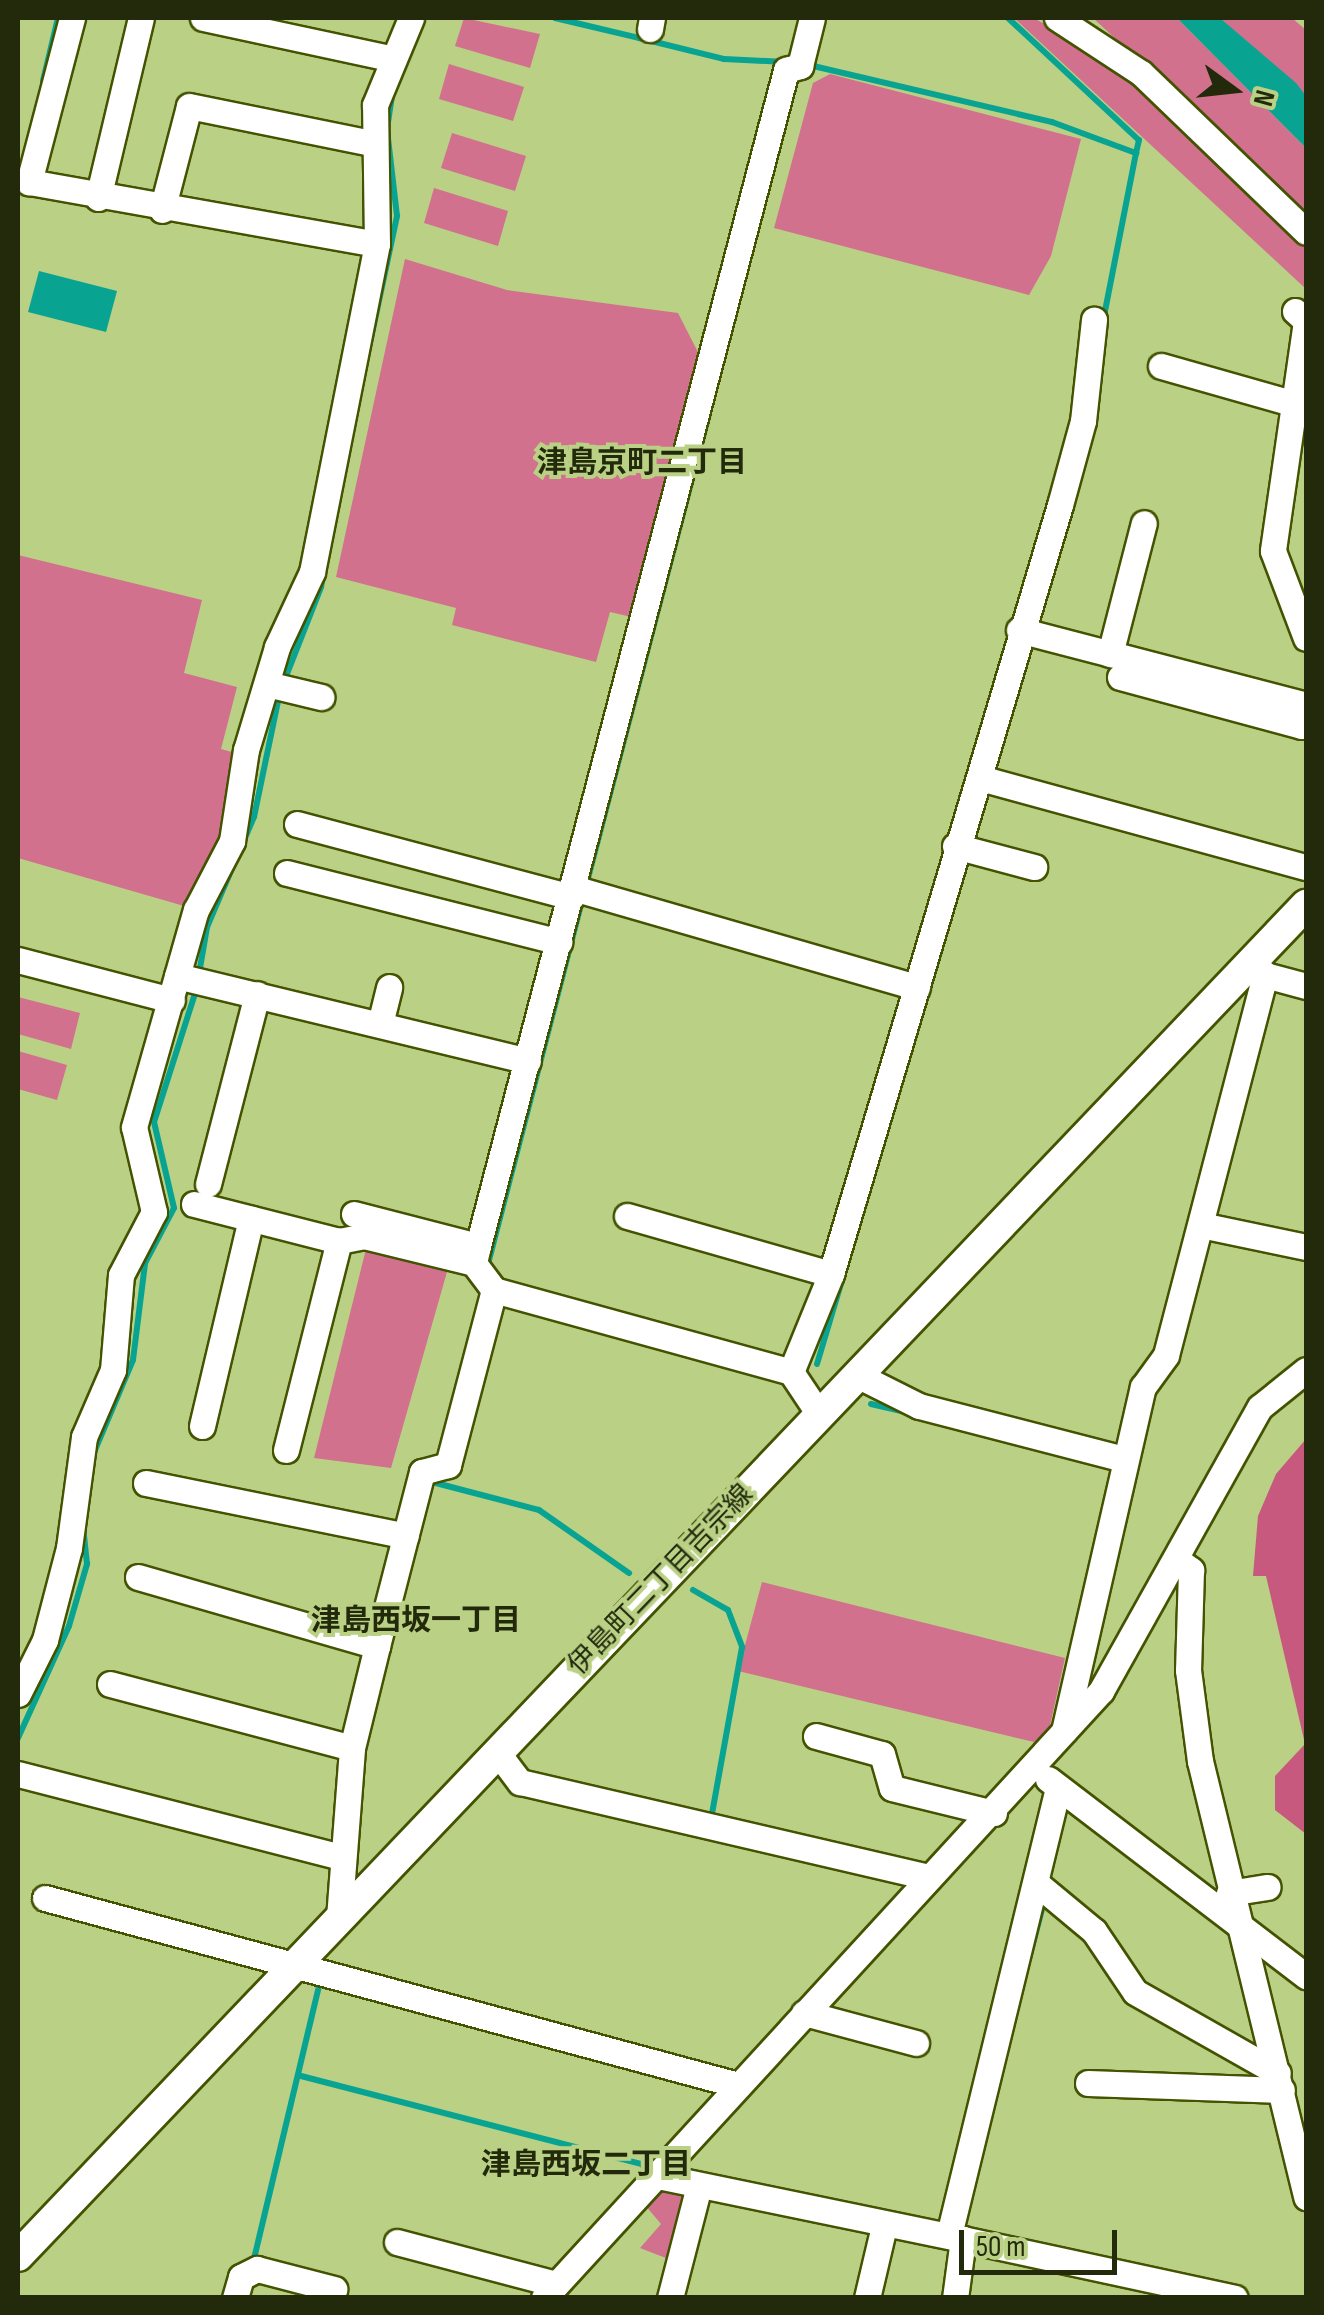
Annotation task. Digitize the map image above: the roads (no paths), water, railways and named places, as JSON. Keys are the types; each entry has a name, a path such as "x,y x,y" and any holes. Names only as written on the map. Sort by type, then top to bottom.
{"street":[{"path":"72,18 28,182 162,210 377,244"},
{"path":"98,198 142,18"},
{"path":"203,18 389,58"},
{"path":"18,1694 45,1640 70,1548 84,1437 113,1370 121,1275 154,1212 132,1137 184,984 196,910 232,841 312,572 377,244 370,144 389,58 411,18"},
{"path":"338,1918 337,1856 352,1748 377,1646 422,1472 436,1468 528,1060 560,942 579,892 786,70 800,66 812,18"},
{"path":"1057,18 1141,72 1306,232"},
{"path":"162,210 189,106 370,144"},
{"path":"1296,311 1306,321 1273,551 1306,638"},
{"path":"792,1372 831,1274 1083,420 1094,320"},
{"path":"1161,366 1292,403"},
{"path":"1115,666 1144,523"},
{"path":"1019,630 1115,666 1301,726 1306,720"},
{"path":"1115,666 1306,705"},
{"path":"276,686 322,697"},
{"path":"980,778 1306,867"},
{"path":"297,824 579,892 917,987"},
{"path":"955,846 1034,868"},
{"path":"287,873 560,942"},
{"name":"伊島町二丁目吉宗線","path":"18,2256 819,1414 1259,968 1306,905"},
{"path":"18,960 257,994 528,1060"},
{"path":"1063,1733 1124,1458 1143,1387 1166,1355 1259,968 1306,986"},
{"path":"380,1024 389,988"},
{"path":"257,994 201,1194 251,1219 338,1241 364,1236 792,1372 819,1414"},
{"path":"354,1214 483,1271"},
{"path":"626,1216 831,1274"},
{"path":"202,1426 251,1219"},
{"path":"1200,1224 1306,1246"},
{"path":"286,1450 338,1241"},
{"path":"397,2242 550,2291 929,1877 994,1813 1101,1690 1260,1406 1306,1370"},
{"path":"858,1375 919,1406 1124,1458"},
{"path":"146,1484 406,1536"},
{"path":"1176,1558 1192,1570 1188,1670 1229,1893 1280,2081 1306,2197"},
{"path":"138,1577 377,1646"},
{"path":"110,1684 352,1748"},
{"path":"816,1736 882,1754 892,1788 994,1813"},
{"path":"497,1752 520,1782 929,1877"},
{"path":"1034,1766 1058,1789 1306,1976"},
{"path":"19,1774 337,1856"},
{"path":"955,2298 956,2237 980,2088 1044,1890 1058,1789"},
{"path":"1229,1893 1268,1887"},
{"path":"1044,1890 1094,1931 1135,1992 1280,2081"},
{"path":"45,1898 738,2085"},
{"path":"804,2013 916,2043"},
{"path":"1088,2083 1280,2081"},
{"path":"654,2176 1235,2298"},
{"path":"670,2298 699,2186"},
{"path":"867,2298 884,2226"},
{"path":"235,2298 252,2271 334,2290"}],"water":[{"path":"1177,18 1220,18 1296,83 1306,96 1306,148"},
{"path":"39,271 117,291 106,332 28,312"}],"waterway":[{"path":"43,81 58,18"},
{"path":"555,18 639,38"},
{"path":"1008,18 1139,140 1136,153"},
{"path":"642,29 639,38 724,59 785,62"},
{"path":"809,65 1052,122 1136,153 1103,321"},
{"path":"363,376 397,216 387,129 393,89"},
{"path":"586,886 709,414"},
{"path":"285,679 321,587 341,487"},
{"path":"199,974 207,927 254,817 279,696"},
{"path":"487,1268 583,898"},
{"path":"817,1364 941,948"},
{"path":"92,1457 133,1360 145,1263 174,1208 154,1122 197,987"},
{"path":"871,1404 909,1413"},
{"path":"432,1482 539,1510 629,1573"},
{"path":"18,1738 69,1626 87,1564 83,1528"},
{"path":"693,1590 728,1610 742,1647 711,1820"},
{"path":"1029,1959 1045,1898"},
{"path":"253,2263 320,1981"},
{"path":"301,2076 645,2165"}],"district":[{"name":"津島京町二丁目","path":"642,463"},
{"name":"津島西坂一丁目","path":"416,1621"},
{"name":"津島西坂二丁目","path":"586,2165"}]}
